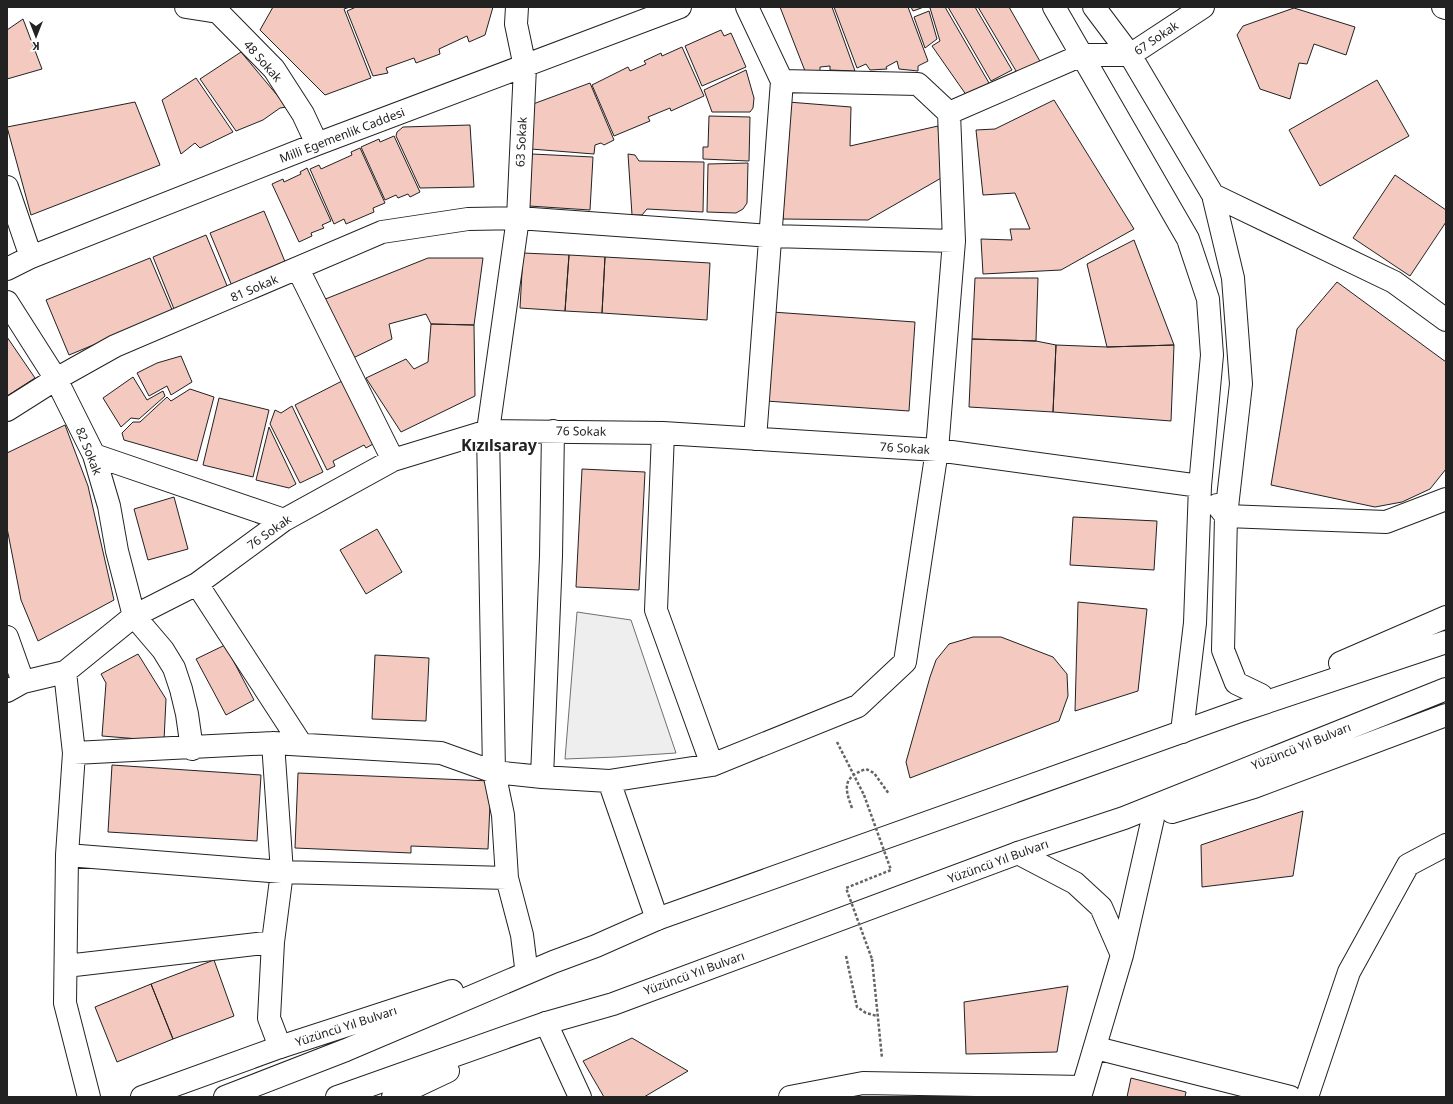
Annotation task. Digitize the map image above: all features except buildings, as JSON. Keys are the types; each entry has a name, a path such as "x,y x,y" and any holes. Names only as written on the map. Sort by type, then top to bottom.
{"street":[{"name":"48 Sokak","path":"186,7 219,9 274,69 303,114 317,144"},
{"name":"63 Sokak","path":"517,7 516,24 525,67 518,218 488,431 494,772 503,815 507,878 522,935 526,967"},
{"name":"Milli Egemenlik Caddesi","path":"7,269 31,258 317,144 525,67 680,7"},
{"path":"748,7 782,81 755,438"},
{"path":"1054,7 1188,239 1208,299 1212,355 1200,486 1195,623 1182,732"},
{"path":"1094,7 1130,56 1213,196 1233,278 1241,384 1226,516 1223,650 1236,683 1261,695"},
{"name":"67 Sokak","path":"1082,55 1130,56 1203,7"},
{"path":"949,113 1082,55"},
{"path":"74,753 273,743 301,744 441,752 494,772 542,778 609,781 712,765 826,720 858,706 905,662 937,450 954,240 949,113 918,84 782,81"},
{"path":"7,187 31,258"},
{"path":"1213,196 1394,282 1446,320"},
{"name":"81 Sokak","path":"7,410 56,379 115,346 382,232 468,219 518,218 771,236 954,240"},
{"path":"298,269 393,460"},
{"name":"82 Sokak","path":"7,302 56,379 94,455 109,506 117,551 134,616"},
{"path":"542,778 551,556 553,430"},
{"name":"76 Sokak","path":"15,687 65,672 134,616 197,584 284,520 393,460 488,431 553,430 663,433 937,450 1200,486"},
{"path":"663,433 656,610 712,765"},
{"path":"94,455 284,520"},
{"path":"1200,486 1226,516 1386,522 1446,499"},
{"path":"197,584 301,744"},
{"path":"134,616 164,650 174,668 186,708 192,748"},
{"path":"1240,711 1261,695 1374,650 1446,617"},
{"path":"7,637 15,687"},
{"name":"Yüzüncü Yıl Bulvarı","path":"224,1097 346,1050 553,962 596,946 657,919 1240,711 1446,642"},
{"path":"65,672 74,753 67,855 65,1003 89,1097"},
{"name":"Yüzüncü Yıl Bulvarı","path":"337,1097 546,1023 613,1004 1018,853 1124,818 1446,689"},
{"path":"1124,818 1152,818 1254,787 1446,715"},
{"path":"273,743 282,872 273,942 270,1018 280,1047"},
{"path":"609,781 657,919"},
{"path":"790,1097 864,1090 885,1084 1082,1092 1122,955 1152,818"},
{"path":"1307,1097 1349,972 1408,865 1446,845"},
{"path":"1018,853 1076,883 1101,907 1122,955"},
{"path":"67,855 282,872 507,878"},
{"path":"66,966 273,942"},
{"name":"Yüzüncü Yıl Bulvarı","path":"142,1097 280,1047 526,967 553,962"},
{"path":"546,1023 580,1097"},
{"name":"Yüzüncü Yıl Bulvarı","path":"393,1097 546,1023"},
{"path":"1096,1048 1290,1097"}],"path":[{"path":"826,720 864,795 891,870 846,888 872,959 885,1084"},
{"path":"852,808 848,797 847,783 853,773 866,769 874,774 889,794"},
{"path":"846,956 857,1007 866,1013 877,1016"}],"shaded area":[{"path":"577,612 631,620 676,753 565,759"}],"district":[{"name":"Kızılsaray","path":"499,445"}]}
